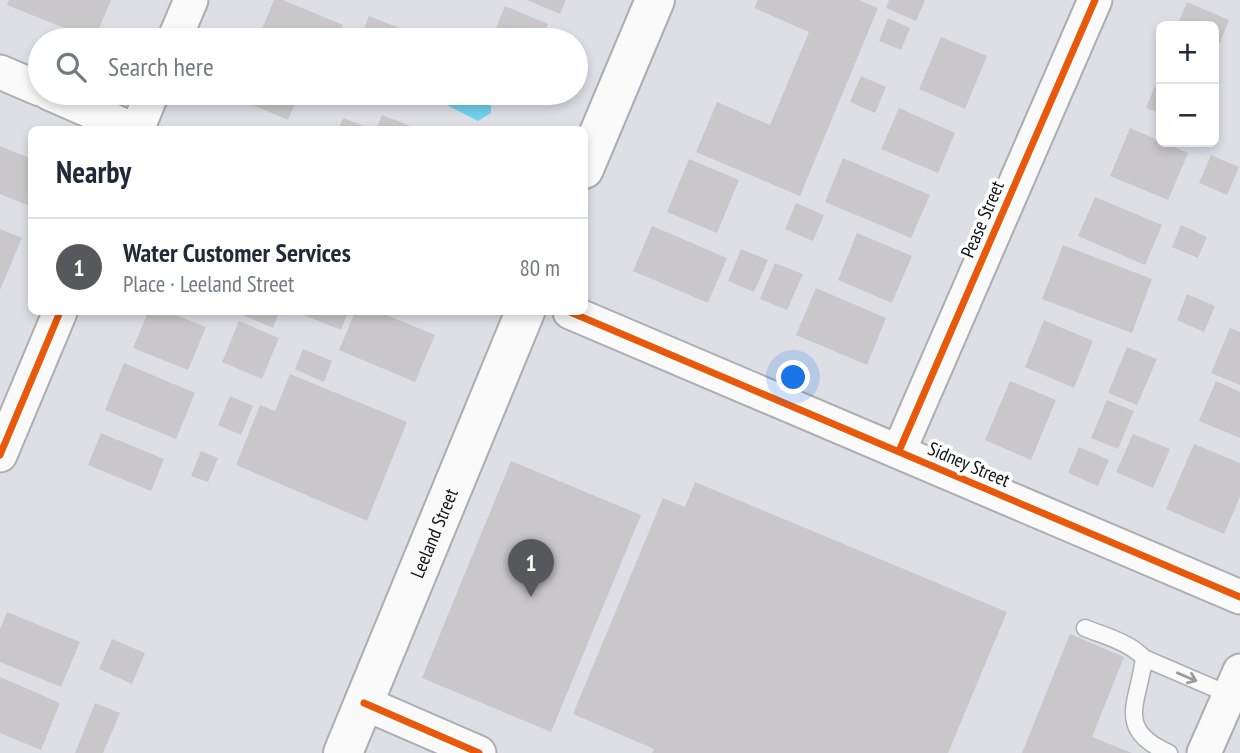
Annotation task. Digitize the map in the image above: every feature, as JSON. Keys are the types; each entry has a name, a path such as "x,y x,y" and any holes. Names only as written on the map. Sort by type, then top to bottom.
{"main road":[{"path":"588,159 655,0"},
{"name":"Leeland Street","path":"343,753 524,315"}],"street":[{"path":"179,28 191,0"},
{"name":"Pease Street","path":"899,451 1095,0"},
{"path":"0,72 28,84"},
{"path":"76,105 126,126"},
{"path":"137,126 146,105"},
{"path":"0,455 59,315"},
{"name":"Sidney Street","path":"577,315 1240,597"},
{"path":"1204,753 1235,683"},
{"path":"364,703 479,753"}],"lane":[{"path":"1085,628 1124,644 1144,659 1235,683"},
{"path":"1144,659 1134,705 1134,723 1143,737 1170,753"}],"water":[{"path":"447,105 490,105 491,113 478,121"}],"building":[{"path":"9,0 111,0 99,28 64,28 7,5"},
{"path":"274,0 283,0 343,25 342,28 262,28"},
{"path":"527,0 566,0 560,14"},
{"path":"758,0 859,0 878,8 800,196 696,152 717,102 770,125 809,32 754,8"},
{"path":"889,0 925,0 916,21 886,8"},
{"path":"1187,2 1229,20 1219,45 1219,21 1179,21"},
{"path":"505,6 548,24 546,28 496,28"},
{"path":"369,16 399,28 364,28"},
{"path":"888,18 910,28 901,50 879,41"},
{"path":"941,37 987,56 965,109 919,89"},
{"path":"861,76 886,87 875,113 850,102"},
{"path":"1156,83 1156,112 1146,108"},
{"path":"253,105 294,105 288,120"},
{"path":"899,108 955,133 938,173 881,149"},
{"path":"382,115 410,126 378,126"},
{"path":"343,118 363,126 340,126"},
{"path":"1130,128 1156,139 1156,147 1174,147 1188,153 1168,200 1110,176"},
{"path":"0,146 28,157 28,205 0,194"},
{"path":"1211,155 1239,167 1227,195 1199,183"},
{"path":"843,158 930,195 911,238 825,202"},
{"path":"689,159 739,180 717,233 667,212"},
{"path":"1095,197 1162,225 1145,265 1078,236"},
{"path":"796,203 824,215 813,241 785,229"},
{"path":"1181,225 1207,237 1198,258 1172,247"},
{"path":"652,226 727,258 708,303 633,271"},
{"path":"0,229 22,238 0,290"},
{"path":"857,233 912,256 892,303 838,280"},
{"path":"1063,245 1152,279 1132,333 1042,299"},
{"path":"741,249 768,260 754,292 728,281"},
{"path":"775,263 803,274 787,310 760,299"},
{"path":"816,288 886,318 867,365 796,335"},
{"path":"1187,294 1215,306 1204,332 1177,320"},
{"path":"147,315 176,315 206,327 188,370 133,348"},
{"path":"243,315 278,315 273,328"},
{"path":"304,315 347,315 341,330"},
{"path":"354,315 386,315 435,335 415,382 339,350"},
{"path":"1044,320 1093,341 1074,388 1025,367"},
{"path":"239,321 279,338 262,379 222,362"},
{"path":"1230,328 1240,332 1240,385 1211,373"},
{"path":"1127,347 1157,359 1137,405 1108,393"},
{"path":"303,349 332,361 324,382 295,369"},
{"path":"124,363 195,393 176,439 105,410"},
{"path":"290,374 407,422 367,521 236,465 260,405 275,411"},
{"path":"1010,381 1056,400 1031,460 985,440"},
{"path":"1216,381 1240,392 1240,438 1199,421"},
{"path":"230,396 253,406 241,435 218,425"},
{"path":"1107,400 1134,411 1118,449 1091,438"},
{"path":"101,433 164,459 151,491 88,465"},
{"path":"1133,434 1170,449 1153,488 1116,472"},
{"path":"1194,444 1240,463 1240,497 1224,534 1166,509"},
{"path":"1079,447 1109,460 1098,486 1068,473"},
{"path":"201,451 218,458 208,482 191,476"},
{"path":"511,461 641,515 551,732 422,678"},
{"path":"695,482 1007,612 948,753 652,753 654,749 573,714 663,498 685,507"},
{"path":"7,612 80,642 61,687 0,662 0,629"},
{"path":"1070,634 1124,657 1092,737 1132,753 1022,753"},
{"path":"112,639 145,653 132,684 99,669"},
{"path":"0,677 60,703 41,750 0,733"},
{"path":"95,703 120,713 103,753 75,753"}],"cycle path":[{"path":"899,451 1095,0"},
{"path":"0,455 59,315"},
{"path":"577,315 1240,597"},
{"path":"364,703 479,753"}],"place":[{"name":"Water Customer Services","path":"531,597"}]}
